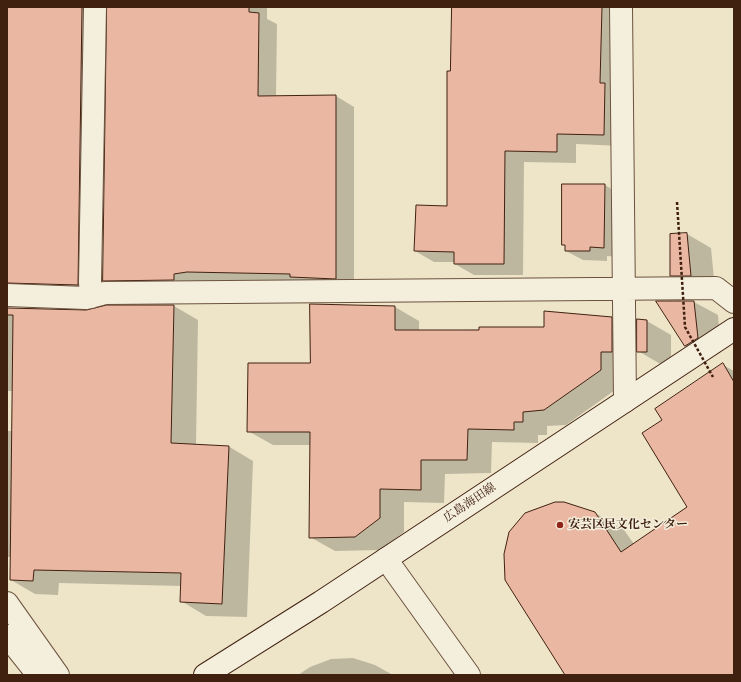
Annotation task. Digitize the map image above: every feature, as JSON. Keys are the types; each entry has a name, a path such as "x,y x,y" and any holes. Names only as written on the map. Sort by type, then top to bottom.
{"street":[{"path":"91,296 95,7"},
{"path":"621,7 624,401"},
{"path":"7,295 86,298 105,293 716,288 734,302"},
{"name":"広島海田線","path":"205,675 322,602 734,328"},
{"path":"386,559 469,675"},
{"path":"7,603 58,675"},
{"path":"7,636 38,675"}],"path":[{"path":"677,202 685,327 713,377"}],"building":[{"path":"7,7 82,7 78,285 7,283"},
{"path":"107,7 249,7 249,12 259,13 258,96 336,95 336,279 290,277 290,274 187,272 174,274 174,280 103,281"},
{"path":"452,7 602,7 600,83 605,83 604,135 557,134 557,152 505,151 504,264 454,264 454,252 414,251 416,205 447,206 447,71 450,71"},
{"path":"562,184 605,184 604,248 590,247 590,251 565,251 565,245 562,245"},
{"path":"687,233 691,276 670,276 670,234"},
{"path":"656,301 694,301 698,338 685,346"},
{"path":"310,304 395,306 395,330 479,330 479,327 544,327 544,311 612,317 612,352 601,352 601,370 544,410 523,412 523,422 514,422 514,430 468,429 467,460 421,460 421,490 380,489 380,518 355,537 309,538 310,432 247,432 248,363 310,363"},
{"path":"107,305 174,305 171,443 229,446 222,604 180,602 181,573 34,570 33,581 10,580 13,315 7,315 7,308 86,310"},
{"path":"637,319 647,320 647,352 637,352"},
{"name":"安芸区民文化センター","path":"723,363 734,382 734,675 565,675 505,580 504,554 509,532 525,513 555,502 564,502 595,512 621,552 687,507 642,433 662,420 655,409"}],"place":[{"name":"安芸区民文化センター","path":"560,525"}]}
